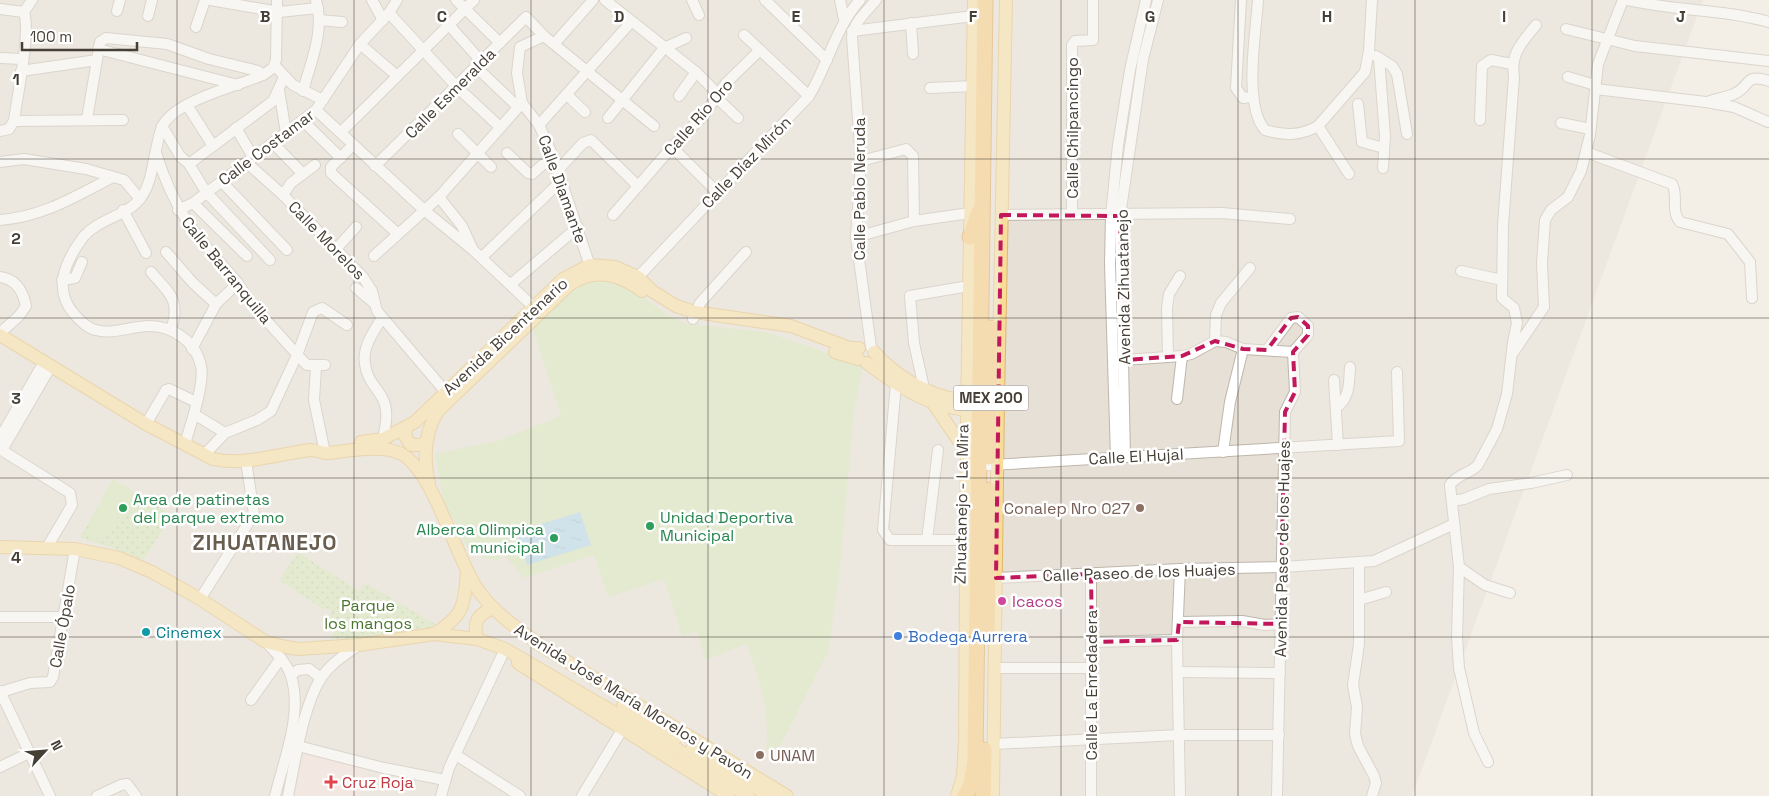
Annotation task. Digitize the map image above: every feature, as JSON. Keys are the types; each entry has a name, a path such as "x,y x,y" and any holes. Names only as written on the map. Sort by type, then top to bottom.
{"highway":[{"name":"Zihuatanejo - La Mira","path":"966,796 971,785 975,761 984,466 983,204 985,0"},
{"name":"Zihuatanejo - La Mira","path":"984,405 995,0"},
{"path":"970,237 983,204"},
{"name":"Zihuatanejo - La Mira","path":"984,466 993,534 984,796"},
{"path":"966,696 976,720"}],"main road":[{"path":"974,0 968,374 984,405"},
{"path":"968,453 984,405 1001,215 1006,0"},
{"path":"591,269 615,267 638,278 667,301 694,315"},
{"path":"591,269 632,284 668,310 789,330 866,354 924,388 936,399 968,453 984,466 967,540 966,696 963,776 957,796"},
{"name":"Avenida Bicentenario","path":"321,450 380,444 410,425 448,394 537,310 563,279 591,269"},
{"path":"0,334 146,424 204,455 225,462 246,461 321,450"},
{"path":"866,354 896,384 936,399 984,405"},
{"path":"936,399 958,388 968,374"},
{"name":"Avenida Bicentenario","path":"430,487 426,470 426,437 448,394"},
{"path":"410,425 423,425 426,437 420,445 411,445 405,436 410,425"},
{"name":"Avenida José María Morelos y Pavón","path":"380,444 398,452 417,469 430,487 467,572 477,590 507,621 540,646 769,796"},
{"path":"993,534 996,578 993,796"},
{"path":"0,547 76,549 119,558 152,572 200,599 266,642 298,649 359,645 434,634 477,639 476,621 480,614 493,608"},
{"path":"434,634 451,624 459,613 464,598 467,572"},
{"name":"Avenida José María Morelos y Pavón","path":"477,639 504,652 678,757 729,796"},
{"name":"Avenida José María Morelos y Pavón","path":"504,652 622,730 678,757 753,787 787,796"}],"street":[{"path":"0,132 9,129 14,121 23,59 24,12 32,0"},
{"path":"117,11 120,0"},
{"path":"148,16 152,0"},
{"path":"196,27 205,0"},
{"path":"210,0 278,12 317,4 319,20 316,45 303,90"},
{"path":"277,0 275,66 284,77 303,90 324,100"},
{"path":"372,0 386,17 423,49 457,87 500,127"},
{"name":"Calle Costamar","path":"178,210 194,203 316,110 360,44 386,17 397,0"},
{"path":"456,0 500,43"},
{"path":"341,132 474,0"},
{"path":"555,43 593,0"},
{"path":"605,0 696,72 738,118"},
{"path":"692,0 699,15"},
{"path":"765,0 827,60"},
{"path":"840,0 844,19"},
{"name":"Calle Díaz Mirón","path":"638,278 809,96 844,19 860,0"},
{"path":"852,31 859,19 876,0"},
{"name":"Calle Chilpancingo","path":"1072,214 1073,42 1093,40 1093,0"},
{"name":"Avenida Zihuatanejo","path":"1121,457 1110,264 1115,216 1118,145 1130,70 1146,0"},
{"name":"Avenida Zihuatanejo","path":"1121,457 1124,360 1115,216 1143,59 1158,0"},
{"path":"1241,0 1236,88 1244,98 1252,97"},
{"path":"1258,0 1252,97 1255,115 1265,130 1290,135 1309,131 1318,126 1360,81 1365,72 1369,51 1372,0"},
{"path":"1512,356 1544,307 1542,264 1545,220 1551,210 1568,197 1574,188 1586,152 1595,87 1606,39 1623,0"},
{"path":"1627,0 1653,6 1727,14 1769,22"},
{"path":"0,9 24,12"},
{"path":"852,31 973,16"},
{"name":"Calle Río Oro","path":"523,18 529,19 544,36 555,43 587,72 654,126"},
{"name":"Calle Esmeralda","path":"375,166 457,87 523,18"},
{"path":"319,20 342,22"},
{"path":"538,125 567,96 631,22"},
{"path":"911,23 913,54"},
{"name":"Calle Diamante","path":"449,25 478,63 538,125 553,156 591,269"},
{"path":"1488,762 1474,733 1459,668 1457,637 1459,567 1450,485 1454,479 1478,465 1497,429 1507,394 1517,324 1514,308 1502,298 1503,225 1514,76 1512,64 1516,51 1536,25"},
{"path":"1566,29 1635,46 1769,61"},
{"name":"Calle Pablo Neruda","path":"852,31 861,161 856,237 866,354"},
{"path":"744,35 809,96"},
{"name":"Calle Diamante","path":"520,105 517,73 520,47 544,36"},
{"path":"608,118 664,48 686,38"},
{"path":"20,71 132,40 167,44 209,59 258,71 263,75"},
{"path":"833,46 847,43 854,54"},
{"path":"360,44 396,76"},
{"path":"99,50 238,85"},
{"path":"86,120 99,50"},
{"name":"Calle Río Oro","path":"613,215 672,147 696,123 717,95 760,50"},
{"path":"1369,51 1395,70 1400,84 1408,134"},
{"path":"0,58 23,59"},
{"path":"1379,58 1384,148 1383,168"},
{"path":"1480,120 1482,66 1491,60 1512,64"},
{"path":"185,444 194,414 201,366 192,349 182,336 162,326 96,330 78,319 69,308 63,296 62,280 69,259 81,239 93,227 140,199 149,183 162,126 174,111 263,75 275,66"},
{"path":"679,96 696,72"},
{"path":"1568,76 1595,87 1706,102 1734,108 1768,122"},
{"path":"190,164 273,101 284,77"},
{"path":"1706,102 1733,94 1750,78 1757,77 1769,81"},
{"path":"930,88 974,86"},
{"path":"279,90 286,133"},
{"path":"567,96 585,112"},
{"path":"1358,104 1362,142 1384,148"},
{"path":"187,105 213,146"},
{"path":"374,256 439,197 520,105"},
{"path":"316,110 424,210 482,257 537,310"},
{"path":"14,121 123,120"},
{"path":"304,121 341,158"},
{"path":"1560,123 1590,129"},
{"path":"162,126 180,156 190,164 206,192 270,260"},
{"path":"1318,126 1350,174"},
{"name":"Calle Morelos","path":"236,128 249,160 369,284 375,304 382,318 448,394"},
{"path":"458,134 491,167"},
{"path":"482,257 591,142 638,186"},
{"path":"273,143 303,174"},
{"path":"353,145 331,167 331,173 398,234"},
{"path":"672,147 717,192"},
{"path":"861,161 906,149 910,151 913,156 914,221"},
{"name":"Calle Barranquilla","path":"156,152 164,180 178,210 190,228 238,283 250,302 307,366 320,366 314,400 321,450"},
{"path":"1586,152 1672,184 1676,190 1674,212 1680,222 1728,234 1748,257 1750,262 1752,298"},
{"path":"507,153 528,173 532,174 553,156"},
{"path":"0,162 24,159 86,169 124,180 140,199"},
{"path":"283,195 288,186 315,165"},
{"path":"0,220 43,213 77,198 113,177"},
{"path":"222,182 287,250"},
{"path":"439,197 462,226 473,250"},
{"path":"194,203 247,256"},
{"path":"123,210 146,253"},
{"path":"856,237 914,221 970,213"},
{"name":"Calle Chilpancingo","path":"1001,215 1072,214 1115,216 1222,214 1290,219"},
{"path":"511,284 578,227"},
{"path":"336,249 356,228"},
{"path":"166,252 193,284 216,304"},
{"path":"694,315 718,282 735,267 746,252"},
{"path":"62,280 75,278 82,262"},
{"path":"1215,341 1216,315 1221,302 1250,268"},
{"path":"1461,271 1502,280"},
{"path":"151,272 169,293 176,308 177,314 171,330"},
{"path":"1168,357 1168,294 1180,276"},
{"path":"0,277 12,280 17,284 25,302 25,309 0,334"},
{"path":"192,349 216,304 238,283"},
{"path":"924,388 914,343 910,296 969,286"},
{"path":"356,288 375,304"},
{"path":"204,455 225,433 258,420 271,411 316,309 322,308 347,325"},
{"path":"1124,360 1182,356 1191,354 1215,341 1226,342 1243,349 1293,352 1308,335 1308,326 1298,317 1294,317 1267,350"},
{"path":"380,444 387,407 383,396 371,381 364,363 368,342 382,318"},
{"path":"1223,452 1230,402 1243,349"},
{"name":"Avenida Paseo de los Huajes","path":"1277,796 1280,624 1283,567 1283,449 1285,412 1296,392 1293,352"},
{"path":"1177,399 1182,356"},
{"path":"0,438 48,364"},
{"path":"46,549 72,505 73,498 70,493 1,449 48,364"},
{"path":"1336,408 1344,402 1349,387 1350,367"},
{"name":"Calle El Hujal","path":"984,466 1283,449 1399,440 1397,372"},
{"path":"1334,380 1338,445"},
{"path":"896,384 882,530 890,540 967,540"},
{"path":"146,424 166,390 169,389 196,402"},
{"path":"194,414 225,433"},
{"path":"927,540 938,450"},
{"path":"200,599 254,514 246,461"},
{"path":"1452,501 1464,499 1489,489 1531,483 1567,475"},
{"name":"Calle Paseo de los Huajes","path":"996,578 1180,569 1283,567 1374,561 1390,556 1454,524"},
{"name":"Calle Ópalo","path":"1,692 30,683 50,682 65,617 76,549"},
{"path":"1359,562 1358,656 1353,685 1357,707 1355,734 1358,746 1376,783 1372,796"},
{"path":"1459,567 1485,585 1510,593"},
{"path":"1180,569 1177,640 1180,796"},
{"name":"Calle La Enredadera","path":"1091,574 1091,796"},
{"path":"1359,600 1386,592"},
{"path":"0,617 65,617"},
{"path":"1179,622 1232,621 1265,625 1280,624"},
{"path":"1092,642 1177,640"},
{"path":"266,642 281,658 291,675 295,714 275,796"},
{"path":"288,796 298,746 309,706 321,678 337,660 359,645"},
{"path":"441,796 445,780 504,652"},
{"path":"251,700 281,658"},
{"path":"996,668 1092,668"},
{"path":"291,675 298,670 309,669 321,678"},
{"path":"1178,672 1280,673"},
{"path":"1,692 28,753 50,796"},
{"path":"582,796 622,730"},
{"path":"994,744 1179,735 1279,735"},
{"path":"298,746 384,768 445,780"},
{"path":"0,767 28,753"},
{"path":"456,755 520,796"},
{"path":"97,796 127,784 136,796"}],"highlighted area":[{"path":"1001,215 1120,216 1124,360 1182,356 1215,341 1243,349 1267,350 1291,318 1298,317 1308,326 1308,335 1293,352 1295,392 1285,412 1280,624 1179,622 1177,640 1092,642 1091,574 996,578"}],"shaded area":[{"path":"0,0 1703,0 1412,796 0,796"},
{"name":"Cruz Roja","path":"305,753 366,769 360,796 295,796"}],"green space":[{"name":"Unidad Deportiva Municipal","path":"600,277 625,285 671,317 687,324 766,332 863,365 854,411 839,577 828,652 776,754 766,749 767,721 763,695 746,644 705,660 697,631 682,636 664,579 608,597 594,555 524,578 504,555 497,561 471,554 443,499 435,454 497,441 561,416 533,329 572,292 580,286"},
{"path":"113,479 172,515 144,560 80,538"},
{"name":"Area de patinetas del parque extremo","path":"113,479 145,499 148,510 145,515 139,517 120,514 109,535 99,539 91,535 89,523"},
{"name":"Parque los mangos","path":"298,552 359,591 365,583 440,627 368,639 330,639 339,624 328,617 332,611 326,608 324,610 279,580"}],"water":[{"name":"Alberca Olimpica municipal","path":"580,512 591,545 527,565 516,532"}],"place":[{"name":"Area de patinetas del parque extremo","path":"123,508"},
{"name":"Conalep Nro 027","path":"1140,508"},
{"name":"Unidad Deportiva Municipal","path":"650,526"},
{"name":"Alberca Olimpica municipal","path":"554,538"},
{"name":"Icacos","path":"1002,601"},
{"name":"Cinemex","path":"146,632"},
{"name":"Bodega Aurrera","path":"898,636"},
{"name":"UNAM","path":"760,755"},
{"name":"Cruz Roja","path":"331,782"}],"district":[{"name":"ZIHUATANEJO","path":"265,543"}]}
